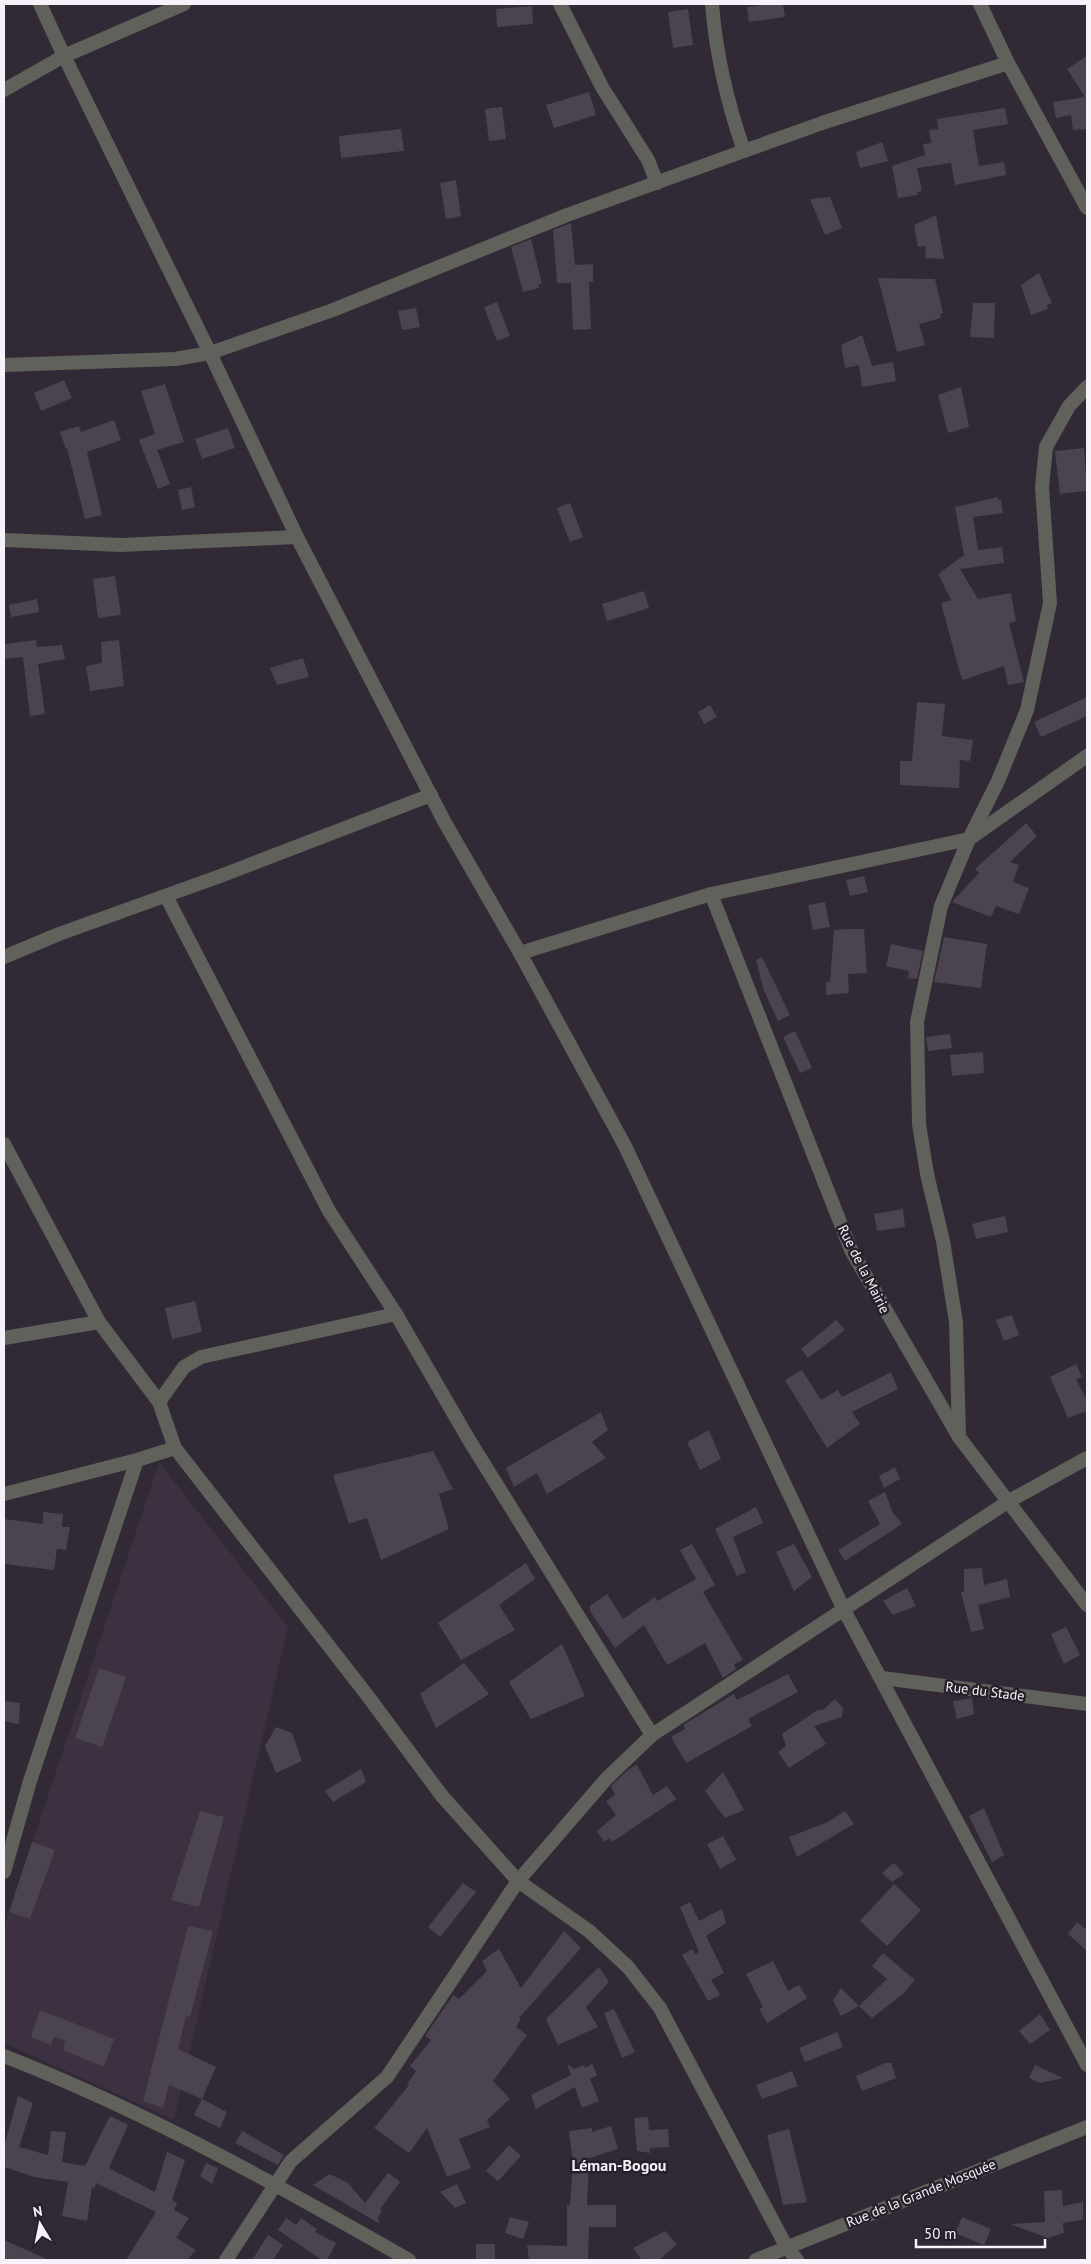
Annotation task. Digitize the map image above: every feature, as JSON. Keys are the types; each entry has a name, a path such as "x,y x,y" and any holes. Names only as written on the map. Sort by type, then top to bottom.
{"street":[{"path":"40,4 210,353 297,537 431,796 520,953 624,1146 844,1610 1087,2065"},
{"path":"4,90 64,56 184,4"},
{"path":"560,4 602,87 648,160 658,183"},
{"path":"712,4 717,52 726,97 744,151"},
{"path":"980,4 1008,64 1087,208"},
{"path":"4,365 175,359 210,353 333,310 567,215 824,122 1008,64"},
{"path":"959,1437 956,1322 943,1241 928,1174 920,1124 917,1022 941,906 969,838 998,781 1027,710 1050,603 1042,487 1046,447 1069,406 1087,387"},
{"path":"4,540 121,545 297,537"},
{"path":"520,953 711,894 969,838 1087,756"},
{"path":"4,957 59,934 166,896 431,796"},
{"name":"Rue de la Mairie","path":"711,894 851,1250 959,1437 1087,1605"},
{"path":"166,896 329,1210 396,1314 470,1440 652,1735"},
{"path":"4,1144 99,1322 159,1402 175,1448 367,1695 442,1796 518,1881 589,1931 628,1967 660,2008 786,2246 797,2260"},
{"path":"159,1402 184,1367 201,1357 396,1314"},
{"path":"4,1338 99,1322"},
{"path":"4,1494 137,1460 175,1448"},
{"path":"226,2260 274,2183 291,2160 387,2077 518,1881 607,1778 652,1735 1009,1501 1087,1458"},
{"path":"4,1872 30,1781 137,1460"},
{"name":"Rue du Stade","path":"882,1678 1087,1704"},
{"path":"4,2056 149,2120 274,2183 408,2260"},
{"name":"Rue de la Grande Mosquée","path":"756,2260 786,2246 1087,2127"}],"shaded area":[{"path":"159,1462 288,1627 174,2120 4,2043 4,1928"}],"building":[{"path":"783,4 785,17 749,22 747,7"},
{"path":"532,6 533,24 497,27 496,9"},
{"path":"688,9 693,45 673,48 668,12"},
{"path":"1087,56 1087,129 1073,130 1071,115 1056,118 1053,102 1085,97 1067,69"},
{"path":"589,92 596,115 554,128 546,105"},
{"path":"502,107 506,139 489,141 485,109"},
{"path":"1005,108 1008,124 973,130 979,166 1004,162 1006,175 955,185 951,163 917,168 922,191 917,192 918,195 898,198 892,166 925,155 923,144 931,143 929,130 938,129 937,119"},
{"path":"401,129 404,151 341,158 339,136"},
{"path":"882,142 888,161 860,168 856,152"},
{"path":"456,180 461,216 446,219 440,183"},
{"path":"830,197 842,228 825,235 810,199"},
{"path":"936,215 944,259 925,258 926,246 918,247 914,225"},
{"path":"571,223 575,265 593,264 593,282 589,282 591,329 573,330 571,283 557,283 553,230"},
{"path":"531,239 542,284 538,284 539,288 523,292 511,247"},
{"path":"1039,273 1052,303 1047,305 1048,309 1031,315 1021,285"},
{"path":"878,278 935,279 943,313 940,314 941,318 919,324 925,345 897,352"},
{"path":"497,302 510,336 497,341 484,307"},
{"path":"973,303 995,303 994,338 970,337"},
{"path":"416,308 420,327 402,330 398,311"},
{"path":"862,335 872,366 893,362 896,381 862,387 859,365 845,368 841,345"},
{"path":"64,380 72,398 41,411 34,393"},
{"path":"165,384 184,442 157,450 170,484 158,489 139,440 155,434 141,391"},
{"path":"961,387 969,427 948,433 938,395"},
{"path":"114,420 121,440 87,452 102,515 85,519 67,448 60,432 79,426 81,432"},
{"path":"228,428 235,448 202,459 195,439"},
{"path":"1084,448 1087,491 1060,494 1055,451"},
{"path":"191,487 195,507 182,510 178,490"},
{"path":"998,497 998,500 1001,499 1003,513 973,517 978,550 1002,547 1004,563 960,569 978,599 1011,593 1016,621 1009,623 1024,682 1008,685 1004,666 963,680 961,677 941,603 951,600 938,574 964,555 955,507"},
{"path":"570,503 583,537 570,542 557,508"},
{"path":"115,576 121,615 98,618 93,579"},
{"path":"644,591 649,608 607,621 602,604"},
{"path":"37,599 39,612 11,617 9,605"},
{"path":"36,640 37,647 62,645 65,659 38,664 45,714 30,716 23,657 4,659 4,644"},
{"path":"119,640 124,686 90,691 86,666 102,663 101,642"},
{"path":"303,658 309,677 277,685 270,668"},
{"path":"1087,697 1087,716 1041,737 1034,722"},
{"path":"917,702 945,704 942,736 973,740 970,761 960,760 959,788 900,785 900,761 912,761"},
{"path":"710,705 717,717 704,724 698,712"},
{"path":"1026,823 1037,836 1010,862 1019,865 1013,882 1029,888 1019,914 996,906 991,917 952,902 979,873 975,869"},
{"path":"864,876 868,892 850,896 846,880"},
{"path":"825,902 830,927 813,930 808,905"},
{"path":"864,929 867,973 848,974 849,993 826,995 826,982 830,982 834,930"},
{"path":"944,937 987,944 981,988 934,982"},
{"path":"891,944 923,951 917,979 908,978 909,971 886,966"},
{"path":"762,957 790,1015 778,1021 764,991 756,960"},
{"path":"795,1031 812,1068 800,1073 783,1037"},
{"path":"950,1034 952,1048 928,1051 926,1037"},
{"path":"983,1052 984,1073 952,1076 950,1055"},
{"path":"903,1209 905,1227 877,1231 874,1214"},
{"path":"1005,1216 1008,1232 976,1239 972,1224"},
{"path":"195,1301 202,1332 172,1339 165,1308"},
{"path":"1012,1315 1019,1335 1004,1341 996,1320"},
{"path":"836,1320 845,1330 808,1358 801,1349"},
{"path":"1076,1364 1082,1377 1076,1379 1087,1401 1087,1411 1068,1418 1050,1377"},
{"path":"802,1370 821,1400 838,1390 842,1397 891,1372 898,1389 852,1412 860,1424 827,1448 785,1380"},
{"path":"601,1412 608,1430 592,1442 606,1458 547,1494 537,1473 514,1487 506,1468"},
{"path":"709,1430 721,1459 700,1470 687,1442"},
{"path":"433,1451 453,1489 439,1494 449,1529 381,1560 367,1518 349,1524 333,1475"},
{"path":"895,1467 900,1479 884,1488 879,1476"},
{"path":"885,1492 893,1513 902,1524 845,1561 838,1550 880,1524 868,1501"},
{"path":"756,1507 763,1523 733,1537 746,1572 737,1576 715,1529"},
{"path":"43,1512 63,1514 62,1527 70,1527 66,1550 57,1549 54,1570 4,1564 4,1519 43,1524"},
{"path":"692,1544 715,1585 703,1592 743,1660 734,1664 736,1669 723,1678 705,1643 667,1665 644,1625 615,1648 590,1611 590,1606 607,1594 623,1619 655,1597 657,1601 696,1579 680,1550"},
{"path":"794,1544 812,1577 794,1591 776,1552"},
{"path":"526,1563 535,1579 499,1605 515,1630 461,1660 438,1623"},
{"path":"982,1568 984,1585 1007,1579 1010,1597 978,1605 984,1629 971,1632 961,1592 964,1591 964,1569"},
{"path":"907,1588 916,1606 893,1615 883,1601"},
{"path":"1066,1627 1080,1655 1064,1664 1051,1634"},
{"path":"562,1644 585,1696 531,1719 509,1682"},
{"path":"464,1663 489,1694 436,1728 420,1694"},
{"path":"99,1668 126,1677 102,1747 75,1738"},
{"path":"788,1674 798,1692 748,1719 752,1726 686,1763 671,1737 685,1729 683,1725 734,1694 737,1700"},
{"path":"972,1698 974,1714 957,1719 953,1701"},
{"path":"835,1699 843,1708 842,1717 814,1726 826,1744 789,1768 778,1752 786,1746 782,1734 818,1710 823,1710"},
{"path":"4,1701 20,1703 19,1724 4,1721"},
{"path":"276,1727 292,1733 302,1761 276,1773 265,1746"},
{"path":"637,1765 653,1795 667,1786 676,1799 612,1842 610,1838 604,1842 597,1831 616,1815 606,1801 615,1795 611,1786 629,1769"},
{"path":"361,1769 366,1782 333,1802 325,1791"},
{"path":"723,1772 744,1810 725,1818 705,1791"},
{"path":"984,1808 1004,1855 992,1862 969,1816"},
{"path":"200,1811 224,1817 199,1907 171,1900"},
{"path":"845,1811 854,1824 797,1857 789,1837 828,1822"},
{"path":"723,1836 736,1860 720,1869 707,1844"},
{"path":"32,1842 55,1850 30,1919 9,1912"},
{"path":"894,1863 904,1874 892,1882 882,1873"},
{"path":"463,1883 476,1892 440,1937 428,1927"},
{"path":"894,1884 921,1910 887,1946 860,1921"},
{"path":"690,1902 699,1921 722,1909 726,1923 706,1936 724,1973 711,1980 720,1995 708,2001 682,1955 692,1949 695,1954 699,1952 680,1907"},
{"path":"1077,1922 1087,1930 1087,1951 1068,1934"},
{"path":"188,1926 213,1931 190,2017 186,2016 178,2049 216,2067 202,2099 169,2085 163,2108 143,2101"},
{"path":"564,1931 581,1948 519,2018 521,2019 516,2027 527,2035 493,2081 510,2099 487,2120 490,2127 459,2139 471,2168 447,2177 427,2128 409,2153 374,2128 409,2085 407,2084 416,2071 410,2066 431,2040 425,2036 453,1995 459,1999 487,1971 482,1961 499,1949 521,1988"},
{"path":"883,1953 915,1980 904,1993 872,2018 859,2006 887,1979 872,1966"},
{"path":"773,1961 788,1991 799,1985 807,1998 767,2023 759,2009 763,2007 746,1974"},
{"path":"599,1967 609,1982 586,2007 598,2027 558,2045 546,2019"},
{"path":"841,1988 859,2006 841,2016 833,2000"},
{"path":"614,2009 635,2052 622,2058 604,2013"},
{"path":"40,2010 114,2039 104,2067 63,2050 65,2040 54,2037 51,2045 31,2037"},
{"path":"1040,2014 1050,2030 1030,2044 1019,2031"},
{"path":"837,2032 843,2047 805,2062 799,2048"},
{"path":"885,2063 891,2063 896,2078 862,2091 856,2076"},
{"path":"567,2064 574,2069 584,2065 585,2068 592,2064 597,2075 590,2079 599,2101 582,2108 575,2087 536,2109 531,2095 571,2075"},
{"path":"1035,2065 1063,2078 1040,2083 1029,2078"},
{"path":"792,2071 798,2086 762,2099 756,2085"},
{"path":"18,2096 33,2103 19,2147 48,2155 51,2131 66,2132 62,2162 85,2166 110,2116 128,2125 109,2168 155,2192 167,2152 185,2160 172,2200 177,2203 174,2210 189,2218 176,2238 196,2250 187,2260 126,2260 156,2212 96,2183 95,2188 92,2187 87,2221 62,2216 68,2182 34,2177 4,2167 4,2147"},
{"path":"202,2099 227,2112 220,2128 194,2115"},
{"path":"648,2117 649,2130 668,2129 669,2147 650,2148 650,2153 637,2151 634,2118"},
{"path":"611,2126 618,2149 586,2159 589,2164 587,2205 616,2205 616,2227 589,2227 588,2260 529,2260 527,2245 567,2246 567,2205 570,2205 573,2163 569,2131 592,2128 592,2132"},
{"path":"789,2129 807,2202 783,2205 767,2135"},
{"path":"242,2131 284,2155 278,2165 235,2143"},
{"path":"509,2145 521,2156 498,2181 486,2171"},
{"path":"206,2163 218,2168 212,2184 200,2176"},
{"path":"388,2173 400,2182 380,2209 382,2210 378,2218 380,2224 313,2185 330,2174 348,2183 365,2203"},
{"path":"457,2184 466,2203 455,2208 440,2192"},
{"path":"1062,2190 1063,2206 1083,2202 1083,2220 1063,2223 1064,2233 1048,2238 1010,2224 1045,2222 1044,2191"},
{"path":"510,2217 529,2222 523,2239 505,2233"},
{"path":"962,2217 991,2229 984,2245 955,2233"},
{"path":"286,2218 296,2225 301,2218 317,2229 315,2232 336,2243 327,2260 322,2260 278,2230"},
{"path":"665,2231 677,2244 659,2260 642,2260 633,2248"},
{"path":"268,2235 283,2245 273,2260 252,2260"},
{"path":"4,2240 49,2260 4,2260"},
{"path":"476,2244 495,2244 495,2260 476,2260"}],"district":[{"name":"Léman-Bogou","path":"619,2165"}]}
